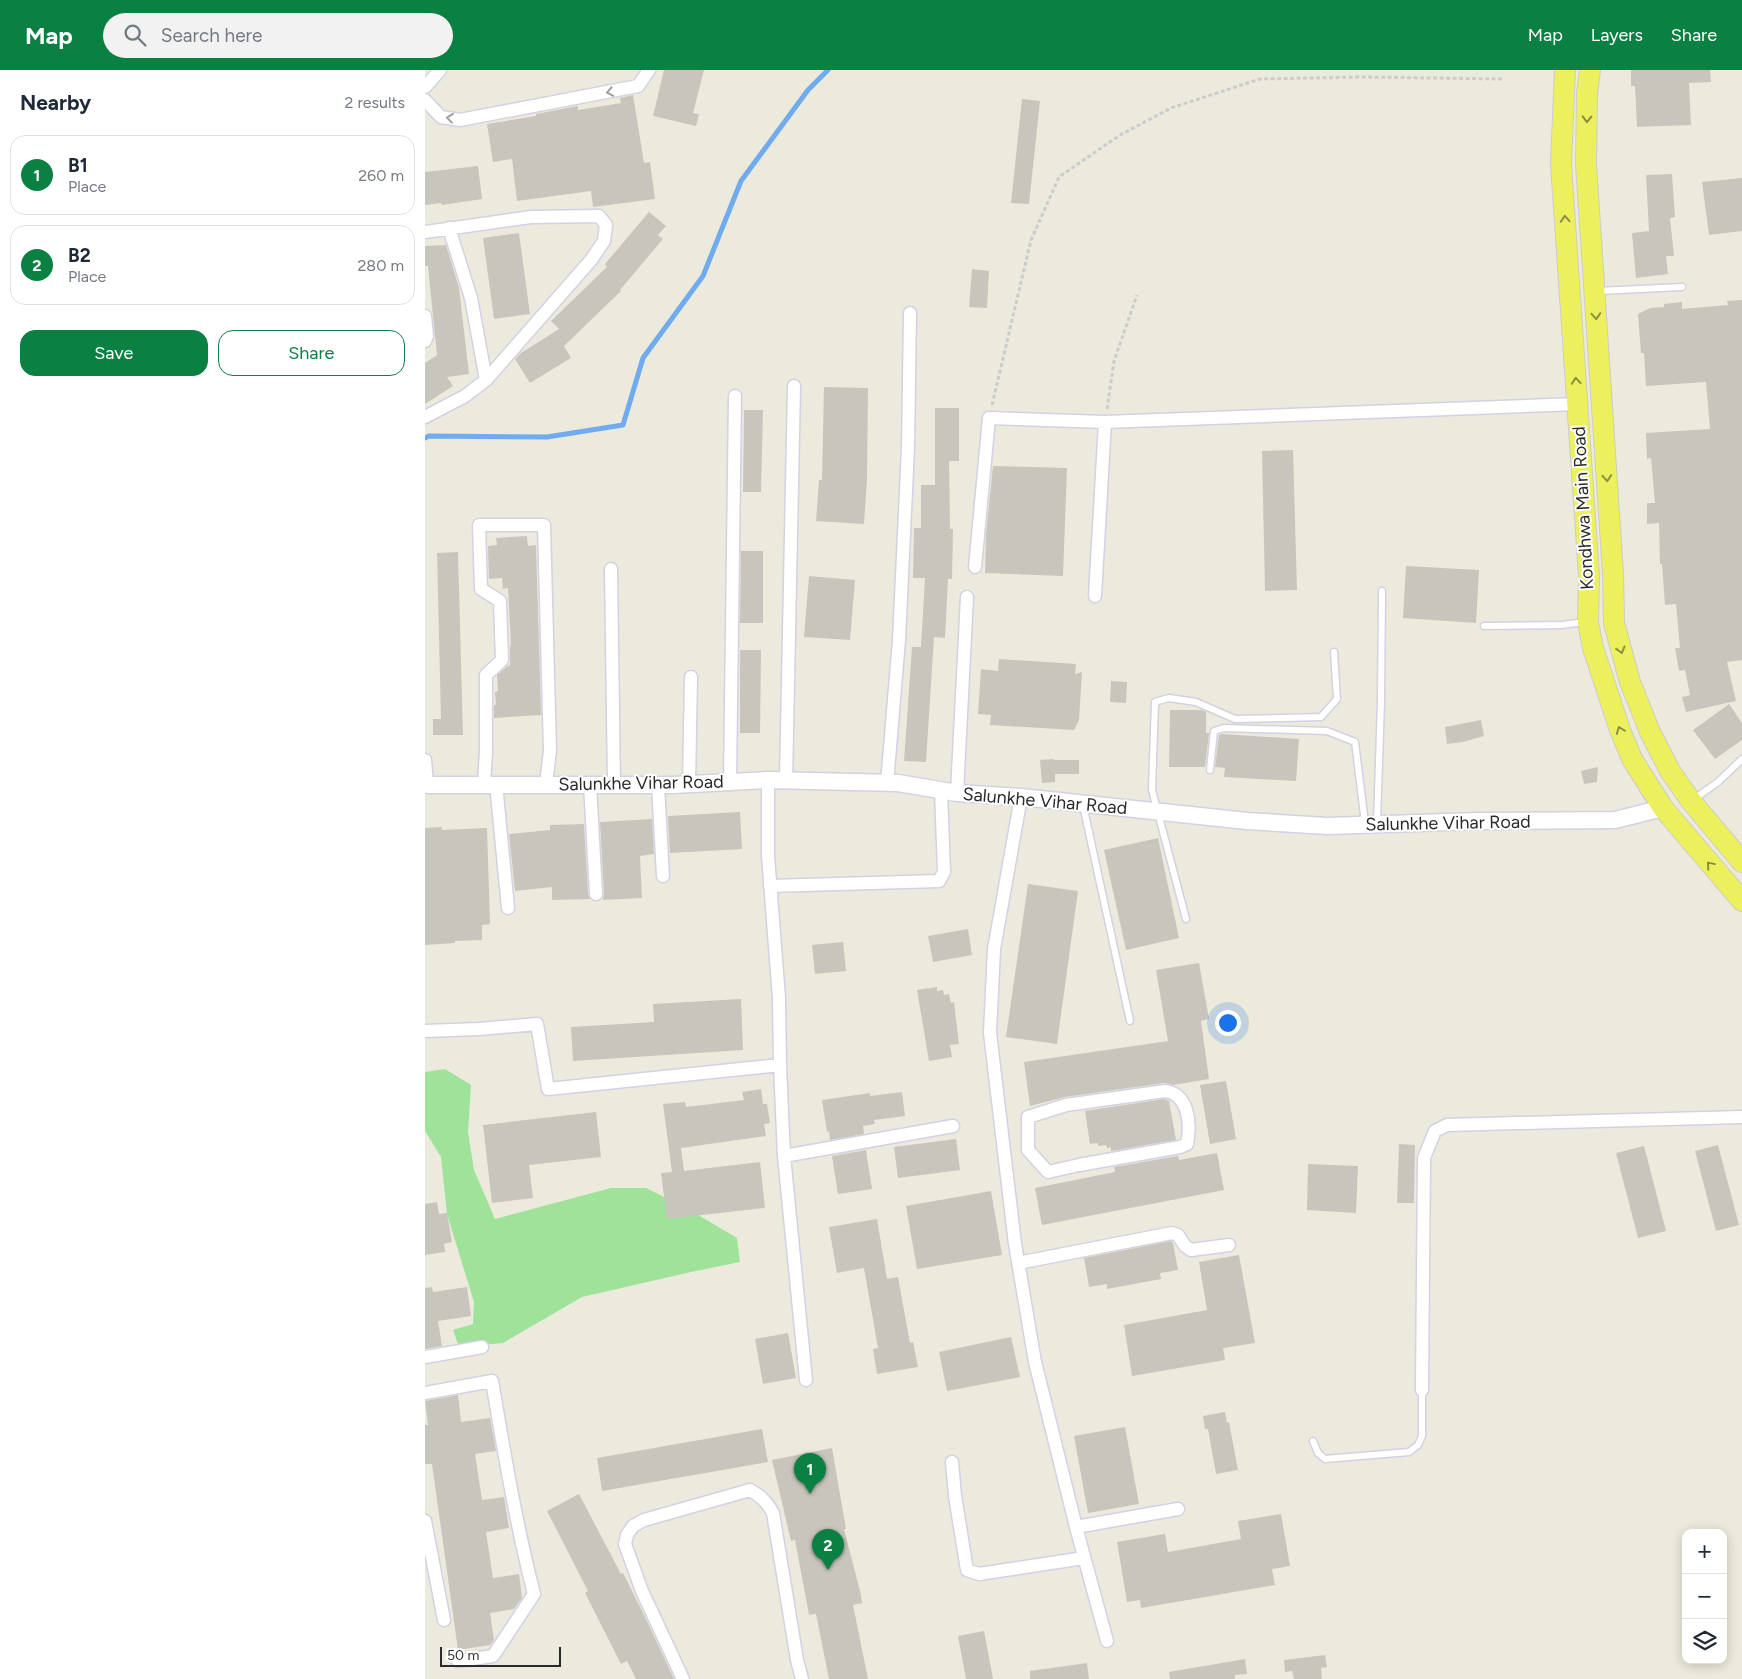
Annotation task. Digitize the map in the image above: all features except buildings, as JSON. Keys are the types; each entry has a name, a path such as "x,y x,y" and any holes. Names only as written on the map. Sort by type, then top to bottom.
{"main road":[{"name":"Kondhwa Main Road","path":"1565,70 1561,164 1589,576 1588,613 1593,648 1620,730 1633,759 1663,808 1742,902"},
{"name":"Kondhwa Main Road","path":"1590,70 1587,94 1586,164 1613,574 1614,623 1630,682 1650,732 1666,763 1691,801 1742,862"},
{"path":"1588,613 1613,602"}],"street":[{"path":"425,87 439,70"},
{"path":"425,100 441,118 460,120 639,86 649,70"},
{"path":"425,232 531,217 599,216 606,225 604,241 591,260 486,380 465,396 425,417"},
{"path":"449,228 471,298 486,380"},
{"path":"887,783 899,640 907,448 910,313"},
{"path":"425,316 427,336 425,341"},
{"path":"786,781 794,386"},
{"path":"731,782 735,396"},
{"path":"975,568 989,418 1105,422 1577,404"},
{"path":"1095,596 1105,422"},
{"path":"508,908 486,751 486,676 502,660 500,601 481,589 479,525 544,526 550,751 546,784"},
{"path":"611,569 614,785"},
{"path":"957,793 967,598"},
{"path":"689,784 691,677"},
{"path":"425,760 426,785"},
{"path":"768,780 768,856 779,998 784,1156 806,1380"},
{"name":"Salunkhe Vihar Road","path":"426,785 659,785 768,780 887,783 957,793 1021,797 1247,821 1307,824 1615,820 1663,808"},
{"path":"590,784 596,894"},
{"path":"659,785 663,876"},
{"path":"770,886 939,880 944,872 941,790"},
{"path":"1021,797 994,949 990,1033 1018,1263 1035,1362 1076,1527 1107,1641"},
{"path":"425,1030 479,1029 537,1024 548,1089 780,1065"},
{"path":"1165,1091 1174,1092 1181,1098 1187,1112 1187,1144 1180,1147 1048,1172 1028,1150 1028,1117 1066,1105 1165,1091"},
{"path":"1422,1390 1424,1158 1435,1131 1447,1125 1742,1117"},
{"path":"784,1156 953,1126"},
{"path":"1005,1156 1028,1150"},
{"path":"1018,1263 1172,1233 1178,1234 1185,1246 1191,1250 1229,1245"},
{"path":"425,1357 481,1347"},
{"path":"425,1393 492,1381 509,1485 523,1553 534,1594 493,1656 458,1661"},
{"path":"952,1462 955,1496 967,1570 979,1574 1084,1558"},
{"path":"683,1679 642,1591 625,1544 627,1535 633,1526 644,1520 750,1490 760,1495 773,1513 797,1660 802,1679"},
{"path":"1076,1527 1179,1509"},
{"path":"425,1521 444,1620"}],"lane":[{"path":"1594,292 1682,287"},
{"path":"1371,824 1381,701 1382,591"},
{"path":"1484,626 1561,625 1588,613"},
{"path":"1186,919 1151,790 1155,702 1169,698 1196,702 1235,719 1321,717 1337,698 1334,652"},
{"path":"1210,770 1214,731 1224,728 1327,731 1355,742 1371,824"},
{"path":"1691,801 1718,782 1742,759"},
{"path":"1082,804 1130,1021"},
{"path":"1313,1441 1318,1453 1325,1459 1409,1452 1419,1445 1422,1436 1422,1390"}],"path":[{"path":"989,418 1031,240 1059,177 1120,135 1171,108 1261,79 1361,77 1504,79"},
{"path":"1105,422 1114,361 1137,294"}],"green space":[{"path":"445,1069 471,1085 468,1132 474,1170 495,1219 611,1188 646,1188 688,1209 737,1238 740,1262 582,1297 503,1343 459,1347 453,1330 473,1324 474,1302 447,1214 441,1157 425,1131 425,1072"}],"waterway":[{"path":"425,438 429,436 547,437 623,425 643,358 703,276 741,181 808,90 828,70"}],"place":[{"name":"B1","path":"810,1494"},
{"name":"B2","path":"828,1570"}]}
